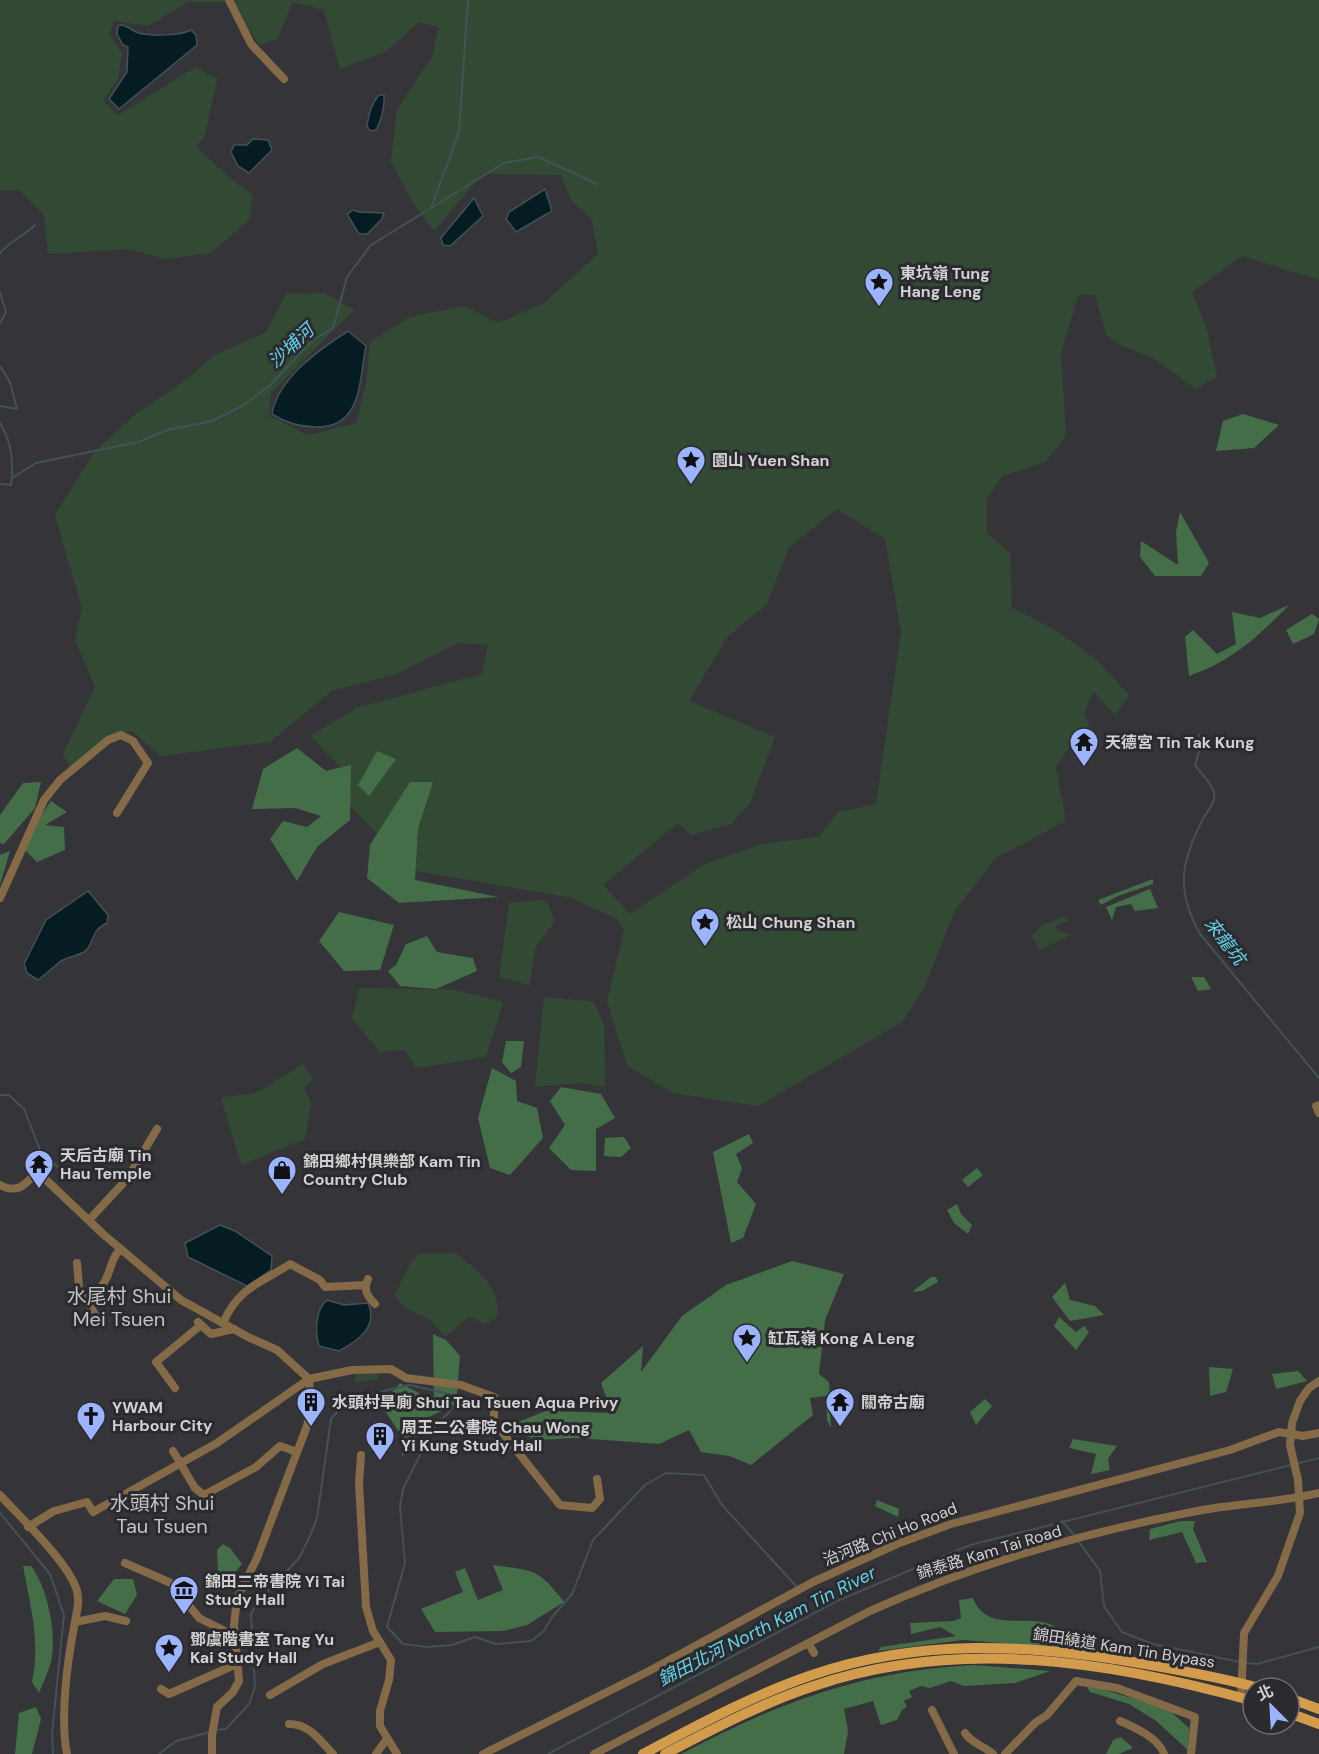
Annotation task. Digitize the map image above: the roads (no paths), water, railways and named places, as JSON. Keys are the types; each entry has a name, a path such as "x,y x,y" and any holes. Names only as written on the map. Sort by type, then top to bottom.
{"main road":[{"name":"錦田繞道 Kam Tin Bypass","path":"643,1754 744,1702 786,1684 848,1664 921,1651 980,1646 1056,1650 1241,1683"},
{"name":"錦田繞道 Kam Tin Bypass","path":"665,1754 762,1706 814,1686 867,1671 925,1661 982,1657 1041,1659 1144,1675 1241,1698"},
{"path":"1301,1702 1319,1709"},
{"path":"1301,1717 1319,1724"}],"street":[{"path":"229,0 251,44 284,79"},
{"path":"0,898 44,800 60,780 108,740 121,735 132,741 148,763 117,813"},
{"path":"1319,1105 1316,1106 1319,1113"},
{"path":"90,1220 127,1179 157,1129"},
{"path":"0,1185 16,1189 38,1174 182,1300 277,1350 309,1379 311,1410 257,1558 237,1598 235,1636 239,1663 238,1685 217,1707 212,1735 212,1754"},
{"path":"86,1301 100,1289 110,1272 112,1257 121,1249"},
{"path":"77,1263 79,1287 97,1318"},
{"path":"223,1323 230,1306 241,1293 290,1264 320,1280 325,1287 366,1282 367,1295 375,1304"},
{"path":"175,1388 156,1362 199,1323 211,1334 234,1329"},
{"path":"28,1527 54,1511 87,1502 93,1512 217,1443 309,1379 352,1370 391,1369 406,1378 461,1385 494,1397 494,1422 560,1505 592,1509 600,1499 597,1479"},
{"path":"1242,1676 1244,1633 1278,1576 1290,1548 1300,1513 1298,1480 1290,1445 1290,1433 1300,1401 1309,1388 1319,1381"},
{"name":"治河路 Chi Ho Road","path":"483,1754 536,1725 649,1671 813,1582 897,1544 951,1524 1006,1508 1230,1450 1279,1431 1303,1436 1319,1433"},
{"path":"204,1495 256,1467 280,1446 297,1452"},
{"path":"172,1451 195,1488 204,1495 210,1505"},
{"path":"361,1455 359,1494 366,1607 368,1620 391,1660 389,1680 380,1711 380,1726 386,1740 397,1754"},
{"name":"錦泰路 Kam Tai Road","path":"594,1754 870,1611 918,1590 1000,1561 1198,1510 1300,1498 1319,1493"},
{"path":"0,1495 71,1578 79,1607 75,1622 62,1730 67,1754"},
{"path":"125,1563 171,1583 199,1618 235,1636"},
{"path":"75,1622 105,1616 126,1621"},
{"path":"270,1695 323,1664 380,1642"},
{"path":"809,1644 814,1653"},
{"path":"160,1689 169,1694 239,1663"},
{"path":"1005,1754 1035,1723 1047,1715 1076,1681 1117,1688 1195,1717 1191,1754"},
{"path":"932,1710 954,1754"},
{"path":"1120,1720 1135,1727 1162,1748 1164,1754"},
{"path":"289,1724 299,1724 309,1728 333,1754"},
{"path":"965,1733 971,1741 984,1745 993,1754"},
{"path":"376,1754 386,1740"}],"water":[{"path":"121,25 138,33 150,35 191,30 196,35 197,45 119,109 109,99 127,72 128,47 123,45 117,34 118,26"},
{"path":"379,95 384,95 380,122 376,130 370,131 367,126 370,113"},
{"path":"253,139 268,140 272,150 249,173 238,166 231,152 234,145 247,145"},
{"path":"545,189 552,211 516,232 506,219 509,212"},
{"path":"474,198 483,216 450,246 443,245 441,238"},
{"path":"353,210 384,213 381,220 367,234 359,234 347,214"},
{"path":"348,331 366,346 356,400 342,420 331,425 304,426 282,420 272,414 282,388 291,377 325,346"},
{"path":"88,891 108,915 107,923 97,930 88,949 61,961 38,980 27,973 24,964 46,920"},
{"path":"220,1225 235,1231 272,1256 271,1270 247,1286 188,1257 185,1243"},
{"path":"327,1300 344,1305 368,1303 370,1319 365,1332 339,1351 319,1346 318,1315"}],"waterway":[{"path":"431,208 459,132 468,0"},
{"name":"沙埔河","path":"12,478 36,463 138,442 167,430 212,421 242,406 269,386 313,340 333,328 347,277 371,245 504,163 539,157 597,184"},
{"path":"0,253 35,225"},
{"path":"0,293 6,312 0,323"},
{"path":"0,366 10,382 17,409 0,406"},
{"path":"0,423 10,445 12,469 11,485 0,484"},
{"name":"來龍坑","path":"1199,735 1201,745 1195,765 1211,785 1214,799 1196,833 1186,861 1184,889 1192,918 1200,934 1319,1078"},
{"path":"0,1095 9,1095 24,1109 40,1150 68,1177"},
{"path":"215,1730 226,1729 249,1704 255,1687 251,1615 256,1604 299,1558 310,1536 317,1518 331,1419 347,1400 409,1385 463,1397"},
{"path":"463,1397 433,1429 403,1489 400,1507 405,1563 387,1627 403,1644 427,1647 452,1645 475,1637 496,1644 531,1641 544,1631 552,1617 572,1594 593,1540 645,1485 666,1473 704,1475 722,1505 797,1587"},
{"name":"錦田北河 North Kam Tin River","path":"548,1754 837,1601 970,1545 1319,1458"},
{"path":"0,1513 50,1574 64,1615 52,1734 53,1754"},
{"path":"1062,1521 1076,1537"},
{"path":"1079,1542 1100,1571 1104,1606 1122,1632 1153,1644 1240,1662"},
{"path":"1246,1663 1257,1664 1319,1647"},
{"path":"159,1754 176,1741 210,1732"}],"place":[{"name":"東坑嶺 Tung Hang Leng","path":"879,308"},
{"name":"園山 Yuen Shan","path":"691,486"},
{"name":"天德宮 Tin Tak Kung","path":"1084,768"},
{"name":"松山 Chung Shan","path":"705,948"},
{"name":"天后古廟 Tin Hau Temple","path":"39,1190"},
{"name":"錦田鄉村俱樂部 Kam Tin Country Club","path":"282,1196"},
{"name":"缸瓦嶺 Kong A Leng","path":"747,1364"},
{"name":"水頭村旱廁 Shui Tau Tsuen Aqua Privy","path":"311,1428"},
{"name":"關帝古廟","path":"840,1428"},
{"name":"YWAM Harbour City","path":"91,1442"},
{"name":"周王二公書院 Chau Wong Yi Kung Study Hall","path":"380,1462"},
{"name":"錦田二帝書院 Yi Tai Study Hall","path":"184,1616"},
{"name":"鄧虞階書室 Tang Yu Kai Study Hall","path":"169,1674"}],"district":[{"name":"水尾村 Shui Mei Tsuen","path":"119,1308"},
{"name":"水頭村 Shui Tau Tsuen","path":"162,1514"}]}
